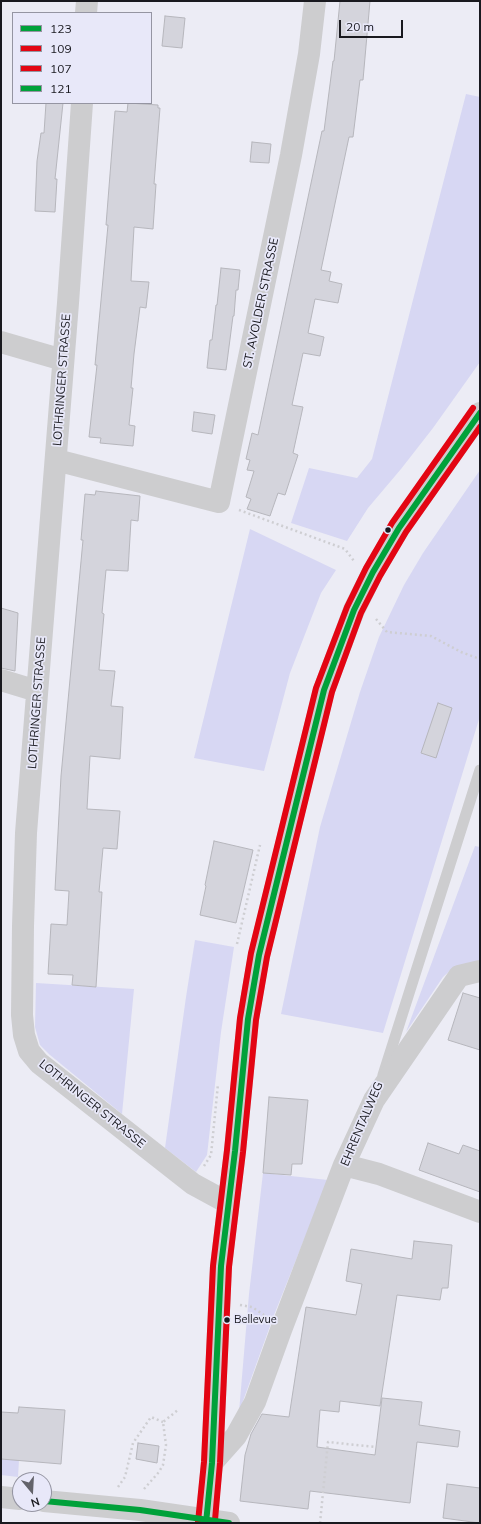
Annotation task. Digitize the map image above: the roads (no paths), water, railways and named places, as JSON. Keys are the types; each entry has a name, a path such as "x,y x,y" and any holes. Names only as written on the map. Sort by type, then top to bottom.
{"street":[{"path":"86,12 87,1"},
{"name":"ST. AVOLDER STRASSE","path":"56,460 219,502 288,171 309,54 315,1"},
{"name":"LOTHRINGER STRASSE","path":"82,104 56,460 26,833 22,926 22,1015 24,1035 29,1051 39,1063 193,1184 228,1203"},
{"path":"1,342 63,360"},
{"path":"207,1521 212,1463 221,1266 235,1152 243,1062 253,986 324,690 354,610 372,572 399,528 480,413"},
{"path":"1,680 37,691"},
{"path":"374,1100 458,976 480,971"},
{"name":"EHRENTALWEG","path":"212,1463 236,1436 255,1402 286,1316 344,1165 374,1100"},
{"path":"344,1165 379,1174 480,1212"},
{"path":"1,1497 12,1498"},
{"path":"52,1502 140,1510 164,1519 229,1523"}],"lane":[{"name":"EHRENTALWEG","path":"374,1100 480,770"}],"place":[{"name":"Bellevue","path":"227,1320"}]}
